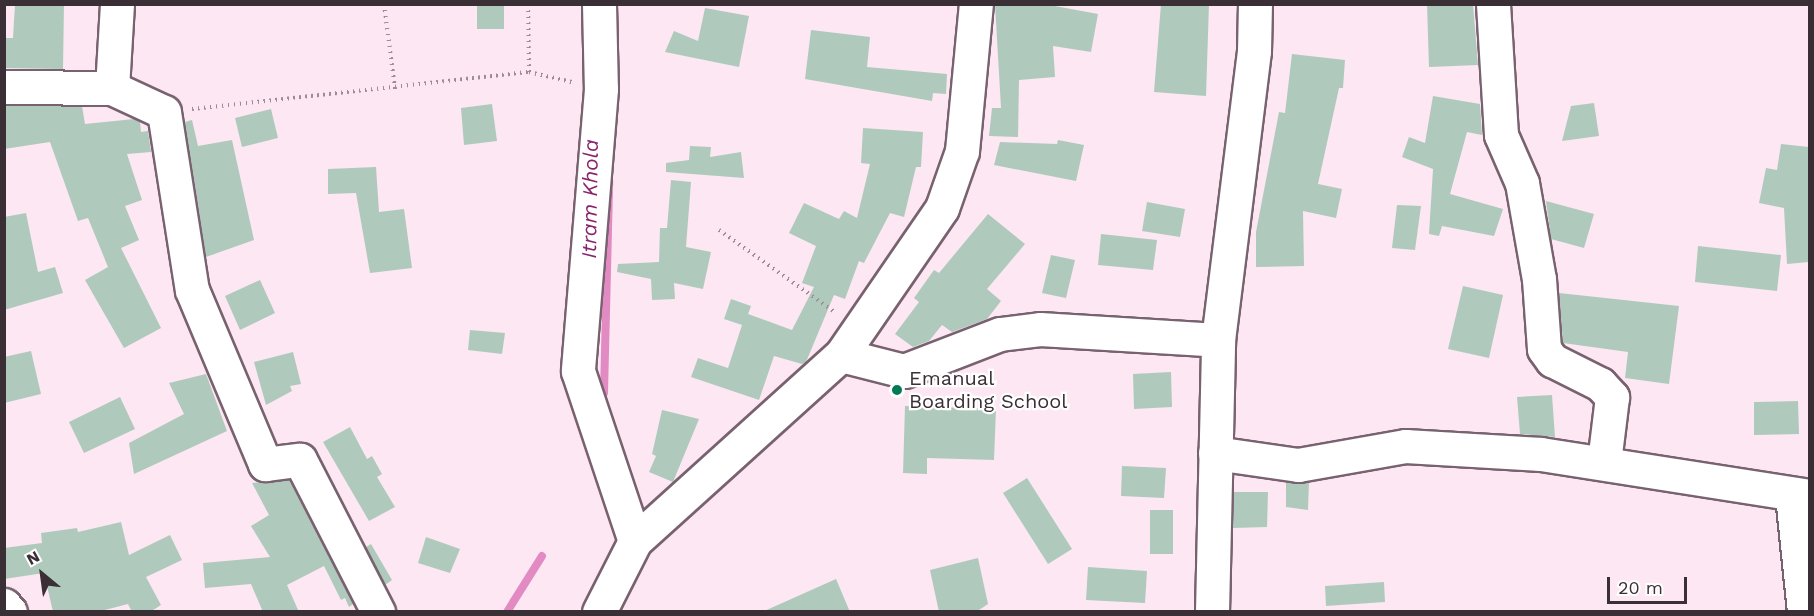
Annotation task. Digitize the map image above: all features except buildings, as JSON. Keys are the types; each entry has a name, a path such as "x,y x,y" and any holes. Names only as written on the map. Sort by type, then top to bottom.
{"street":[{"path":"112,88 117,4"},
{"path":"599,4 601,89 578,371 635,541"},
{"path":"599,612 635,541 849,342 942,208 962,151 976,4"},
{"path":"1212,612 1218,340 1254,51 1255,4"},
{"path":"1493,4 1501,135 1522,183 1539,279 1544,349 1552,360 1600,384 1612,397 1604,462"},
{"path":"4,87 112,88 164,112 192,290 265,464 300,460 378,612"},
{"path":"849,342 904,371 1000,334 1040,329 1218,340"},
{"path":"1215,453 1298,465 1405,446 1604,462 1801,495 1804,612"},
{"path":"4,605 10,612"}],"path":[{"path":"384,4 395,89"},
{"path":"528,4 529,72"},
{"path":"164,112 395,89 529,72 601,89"},
{"path":"719,230 849,342"}],"waterway":[{"name":"Itram Khola","path":"604,393 609,182"},
{"name":"Itram Khola","path":"507,612 542,556"}],"place":[{"name":"Emanual Boarding School","path":"897,390"}]}
